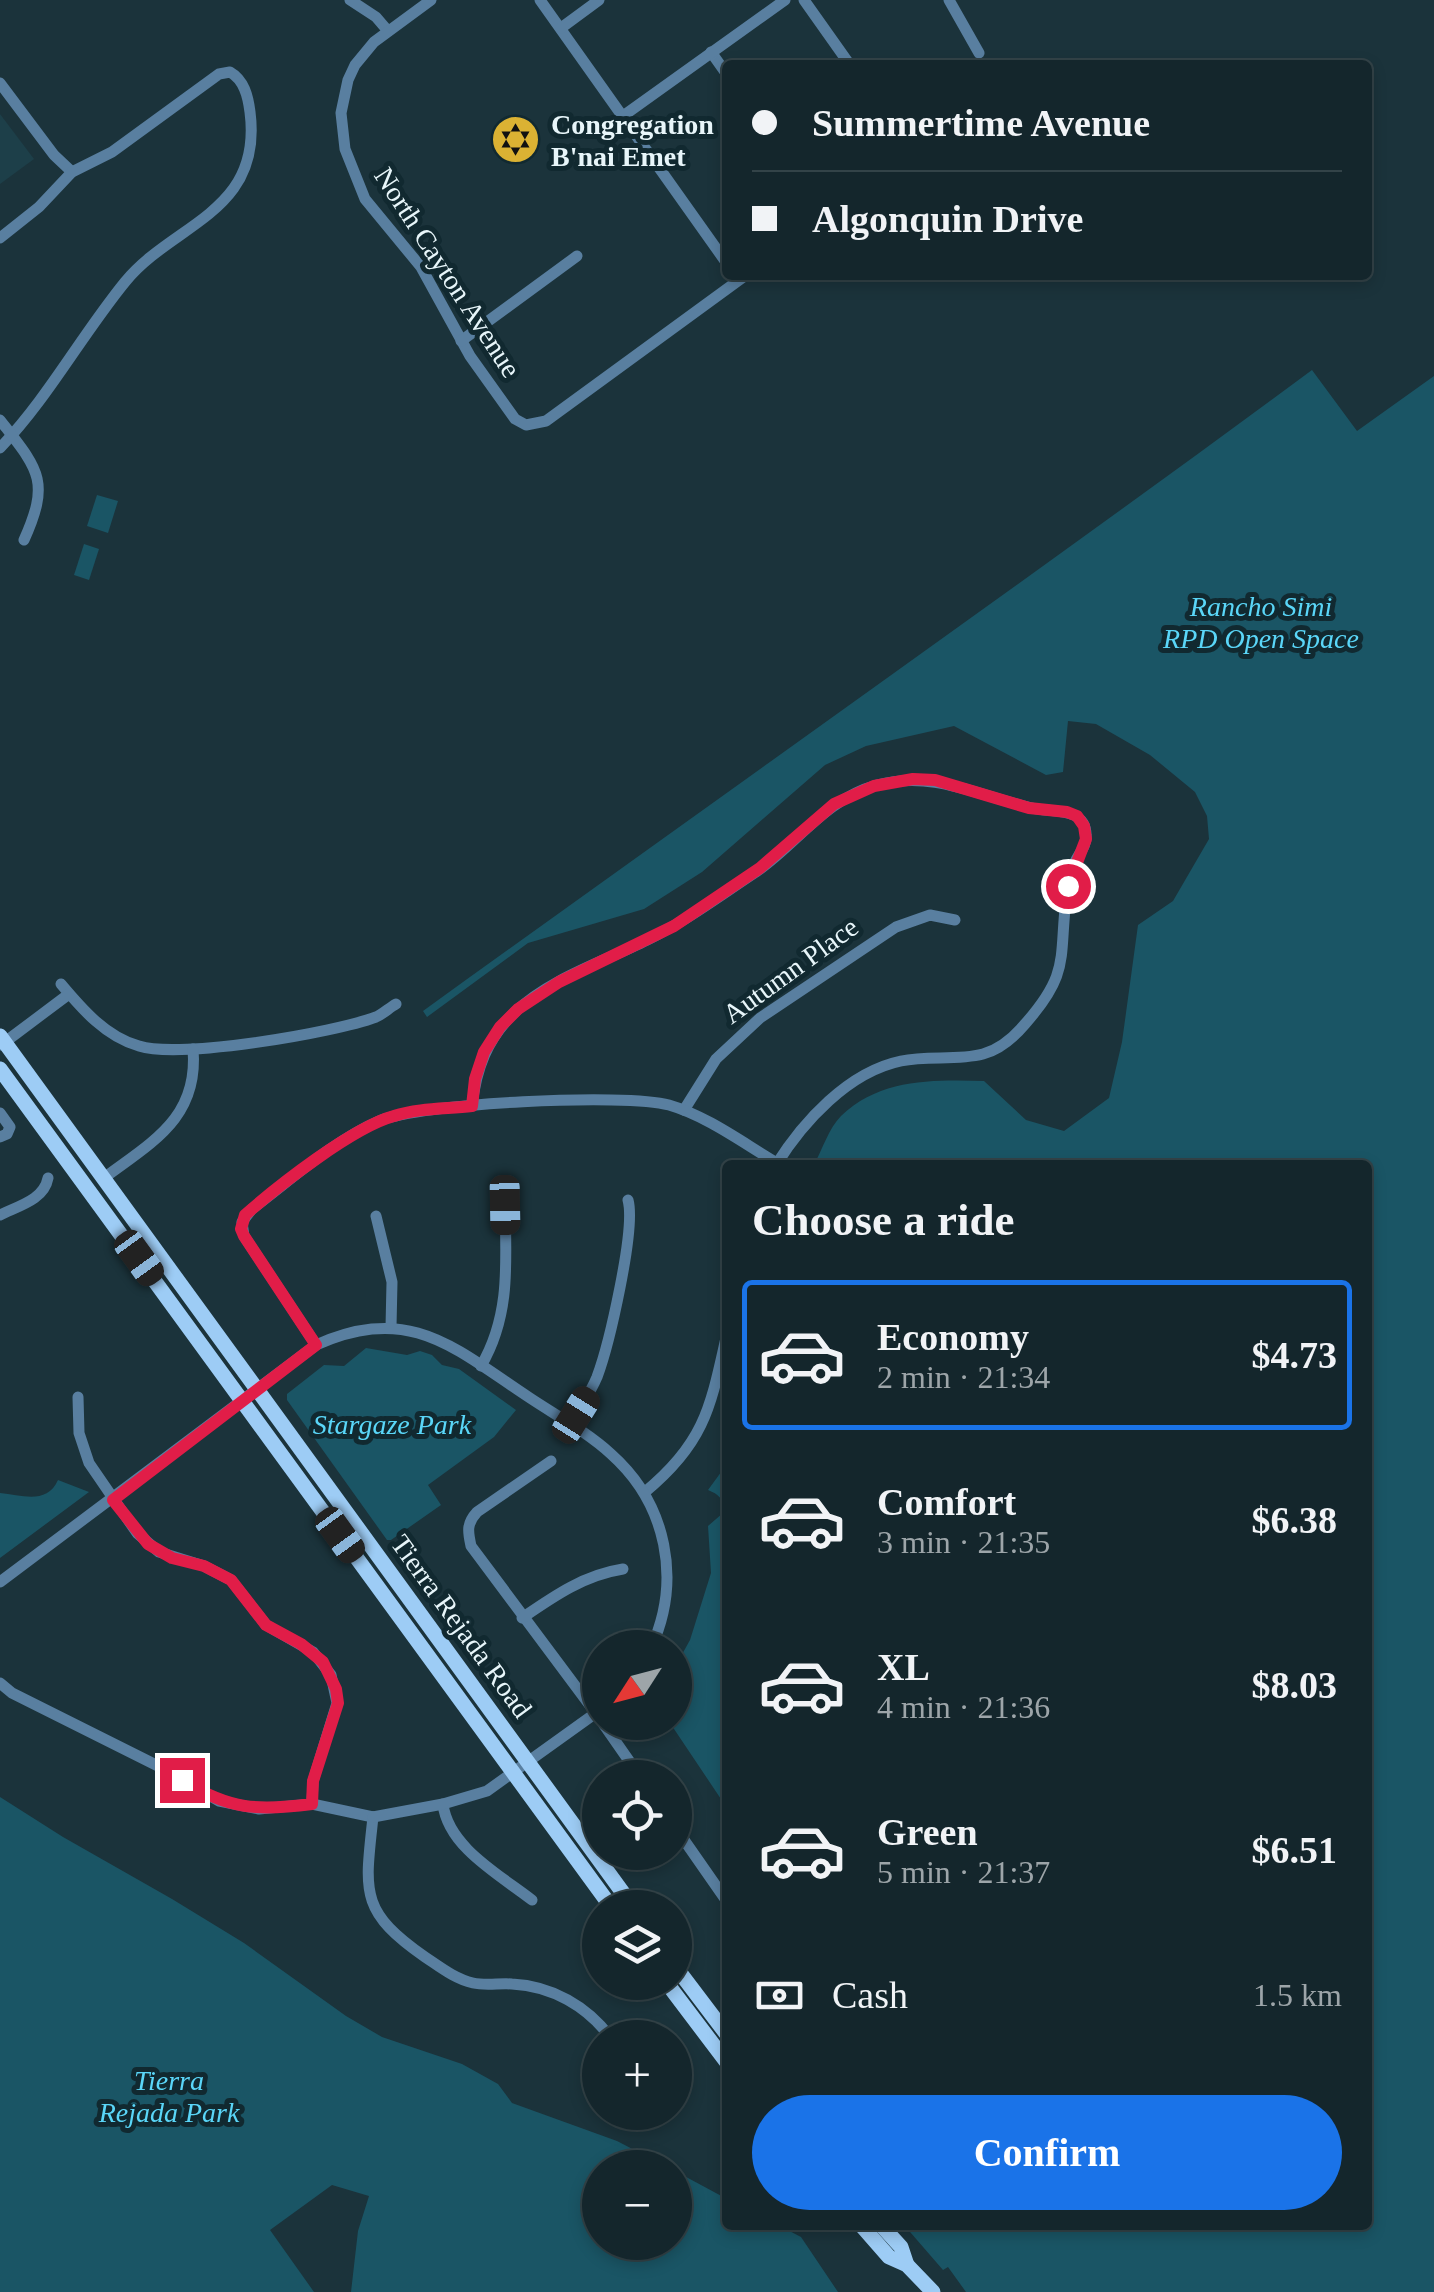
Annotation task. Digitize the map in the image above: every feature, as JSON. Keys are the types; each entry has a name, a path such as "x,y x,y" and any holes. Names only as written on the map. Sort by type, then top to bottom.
{"main road":[{"name":"Tierra Rejada Road","path":"2,1041 621,1890"},
{"name":"Tierra Rejada Road","path":"0,1069 599,1890"},
{"path":"692,1988 722,2028"},
{"path":"680,2000 722,2056"},
{"path":"865,2230 889,2257 907,2266 933,2292"},
{"path":"885,2230 901,2248 907,2266"}],"street":[{"path":"350,0 376,17 388,31"},
{"name":"North Cayton Avenue","path":"431,0 366,50 348,80 341,113 344,149 365,199 421,267 460,341 522,424 546,421 736,280"},
{"path":"540,0 722,255"},
{"path":"562,28 599,0"},
{"path":"624,116 785,0"},
{"path":"804,0 846,60"},
{"path":"950,0 978,53"},
{"path":"711,52 722,68"},
{"path":"0,238 39,207 72,172 112,152 219,74 230,72 240,78 251,122 248,154 236,182 211,214 128,278 0,448"},
{"path":"0,82 54,156 72,172"},
{"path":"460,341 577,256"},
{"path":"0,420 34,465 38,479 37,512 24,540"},
{"path":"472,1106 484,1052 518,1009 559,982 674,926 760,868 820,814 851,795 895,781 935,780 1029,808 1077,816 1086,832 1068,886 1066,940 1058,974 1044,1002 1016,1035 987,1054 903,1060 867,1074 815,1114 779,1160"},
{"name":"Autumn Place","path":"684,1110 716,1059 760,1018 896,927 930,915 955,920"},
{"path":"2,1041 65,989 96,1022 122,1040 151,1050 194,1049 318,1030 378,1016 396,1004"},
{"path":"104,1178 176,1119 194,1079 194,1049"},
{"path":"316,1345 244,1236 241,1229 245,1215 347,1139 382,1119 416,1111 472,1106 633,1100 684,1110 769,1160"},
{"path":"0,1113 10,1127 0,1137"},
{"path":"0,1214 40,1195 48,1178"},
{"path":"570,1425 602,1362 632,1228 628,1200"},
{"path":"482,1366 505,1304 505,1205"},
{"path":"376,1216 392,1282 390,1327"},
{"path":"0,1582 316,1345 352,1330 390,1327 427,1334 482,1366 611,1454 645,1492 664,1538 667,1562 664,1611 657,1630"},
{"path":"645,1492 683,1457 700,1430 722,1355"},
{"path":"78,1397 82,1446 88,1463 148,1544 172,1558 204,1566 231,1580 266,1625 301,1644 323,1662 338,1703 313,1781 312,1804"},
{"path":"551,1462 472,1518 468,1531 471,1546 582,1693"},
{"path":"522,1618 587,1579 624,1569"},
{"path":"0,1683 12,1693 219,1800 259,1810 312,1804 373,1817 443,1804 478,1795 582,1728"},
{"path":"443,1804 446,1822 457,1839 532,1900"},
{"path":"373,1817 368,1887 375,1910 394,1936 459,1978 474,1983 529,1986 568,1999 596,2020"},
{"path":"692,1851 722,1894"}],"shaded area":[{"path":"0,114 34,159 0,184"}],"green space":[{"name":"Rancho Simi RPD Open Space","path":"1312,370 1357,431 1434,376 1434,2292 966,2292 948,2267 943,2270 908,2230 1372,2230 1372,1160 816,1160 841,1116 873,1094 909,1084 984,1081 1026,1120 1064,1131 1109,1098 1122,1042 1138,925 1173,901 1209,839 1207,816 1195,792 1150,755 1096,724 1068,721 1063,772 1046,775 954,726 866,746 825,765 702,872 644,909 528,943 427,1017 423,1011"},
{"path":"97,495 118,501 108,533 87,526"},
{"path":"84,544 99,549 89,580 74,575"},
{"name":"Stargaze Park","path":"366,1348 432,1355 442,1365 459,1369 516,1410 494,1437 428,1485 441,1505 391,1540 387,1540 287,1400 287,1394 324,1365 344,1366"},
{"path":"722,1471 722,1502 708,1490"},
{"path":"58,1480 89,1492 0,1558 0,1493 41,1496"},
{"path":"722,1514 722,1801 681,1740 692,1740 692,1634 711,1573 708,1526"},
{"name":"Tierra Rejada Park","path":"0,1797 244,1943 382,2037 462,2064 498,2084 512,2103 634,2150 582,2150 582,2260 692,2260 692,2180 722,2196 722,2230 788,2230 801,2237 838,2292 351,2292 358,2231 369,2196 332,2185 270,2230 314,2292 0,2292"}],"place":[{"name":"Congregation B'nai Emet","path":"516,140"}],"route":[{"path":"182,1780 204,1794 241,1807 259,1810 312,1804 313,1781 338,1703 331,1675 313,1652 266,1625 231,1580 204,1566 172,1558 148,1544 113,1500 316,1345 244,1236 241,1229 245,1215 347,1139 382,1119 416,1111 472,1106 484,1052 518,1009 559,982 674,926 760,868 820,814 851,795 895,781 935,780 1029,808 1077,816 1086,839 1068,886"}]}
